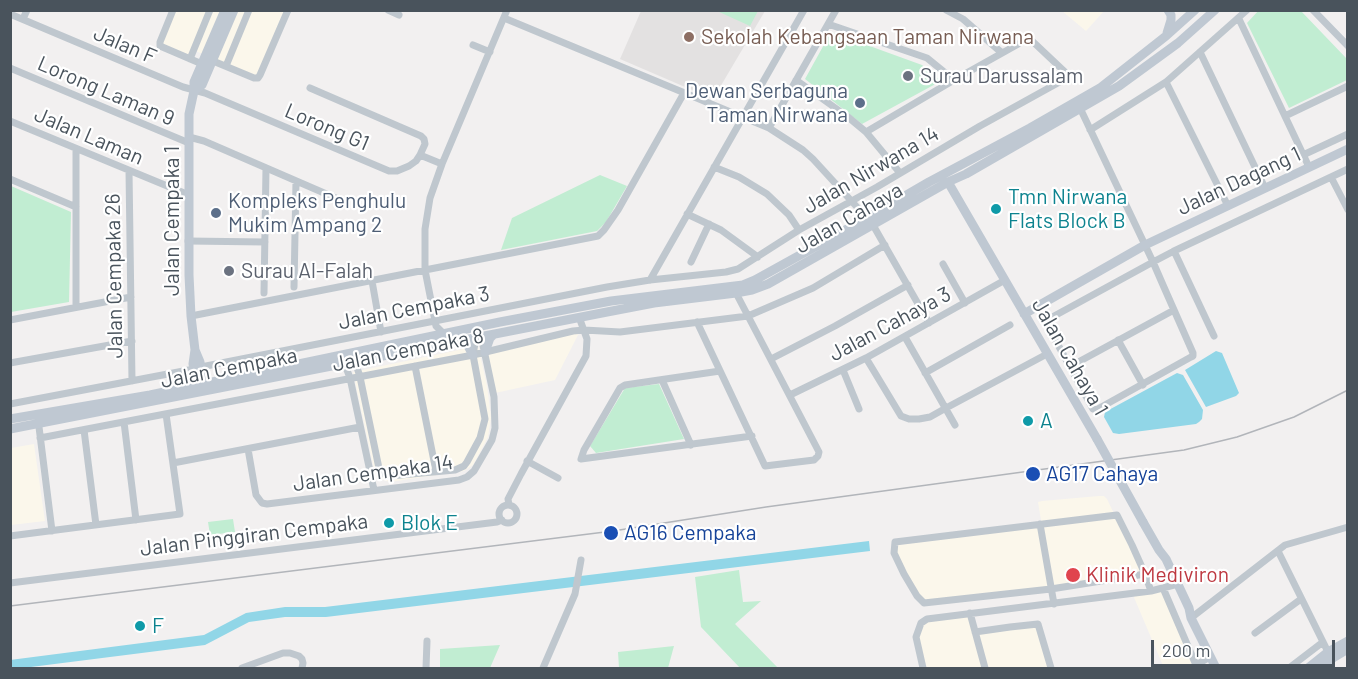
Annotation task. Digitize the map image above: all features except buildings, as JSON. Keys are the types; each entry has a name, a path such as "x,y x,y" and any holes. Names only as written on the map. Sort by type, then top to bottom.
{"main road":[{"name":"Jalan Cempaka 1","path":"202,388 191,316 188,240 189,114 194,82 225,10"},
{"path":"194,91 202,85 234,10"},
{"path":"1168,10 1190,15 1178,43"},
{"path":"1166,36 1172,20 1168,10"},
{"name":"Jalan Cahaya","path":"455,342 654,303 736,294 768,284 930,186 957,167 1100,87 1190,15 1208,10"},
{"path":"930,186 942,180 948,182 966,174 1119,86 1178,43 1215,10"},
{"name":"Jalan Dagang 1","path":"1024,314 1145,245 1347,149"},
{"path":"948,182 951,172 957,167"},
{"path":"960,202 959,186 966,174"},
{"name":"Jalan Cahaya 1","path":"948,182 1166,559 1175,584 1189,608 1190,616 1216,669"},
{"path":"930,186 960,202"},
{"name":"Jalan Cahaya","path":"446,334 634,298 743,285 870,221"},
{"path":"446,334 473,333 479,336 500,322"},
{"name":"Jalan Cempaka","path":"202,388 221,380 446,334"},
{"path":"484,352 494,334"},
{"path":"455,342 467,344 473,355"},
{"name":"Jalan Cempaka","path":"10,429 38,419 455,342"},
{"path":"199,368 221,380"},
{"name":"Jalan Cempaka","path":"10,419 38,419"},
{"path":"1308,669 1328,652 1347,641"},
{"path":"1324,667 1347,649"}],"street":[{"path":"23,19 27,10"},
{"path":"173,10 160,46 202,64 213,61 254,78 260,75 288,10"},
{"path":"189,59 210,10"},
{"path":"226,66 249,10"},
{"path":"388,10 399,15"},
{"path":"446,334 436,323 425,270 425,229 428,207 442,164 507,10"},
{"path":"650,280 804,10"},
{"path":"769,128 836,10"},
{"path":"866,132 1002,53 963,19 946,10"},
{"path":"1090,130 1166,82 1247,10"},
{"path":"1313,10 1347,46"},
{"name":"Jalan F","path":"10,14 194,91"},
{"path":"504,18 769,128 803,150 870,221 929,323"},
{"path":"1239,19 1309,167"},
{"path":"828,24 927,58 954,80"},
{"name":"Jalan Nirwana 14","path":"632,283 738,269 799,230 1065,79 1065,72 1029,38 1002,53"},
{"path":"473,45 490,52"},
{"path":"1200,52 1265,188"},
{"name":"Lorong Laman 9","path":"10,68 189,140 204,141 338,199"},
{"path":"796,80 866,132 900,173"},
{"path":"1166,82 1228,206"},
{"path":"1285,116 1347,86"},
{"path":"310,88 421,136 425,144 420,155 442,164"},
{"name":"Lorong G1","path":"194,91 205,93 389,171 409,166 420,155"},
{"path":"191,316 598,236 618,210 684,93"},
{"path":"1080,108 1153,262 1193,353 1193,356 1096,410 1093,409 1045,321 1153,262 1174,251 1347,169"},
{"name":"Jalan Laman","path":"10,121 189,195"},
{"path":"1303,155 1347,134"},
{"path":"76,148 76,307"},
{"path":"714,167 739,177 767,194 789,215 799,230"},
{"path":"264,293 266,168"},
{"name":"Jalan Cempaka 26","path":"129,171 132,381"},
{"path":"1331,177 1347,210"},
{"path":"10,179 76,207"},
{"path":"294,287 296,181"},
{"path":"687,214 732,237 758,257"},
{"path":"691,262 709,224"},
{"path":"188,240 265,242"},
{"name":"Jalan Cempaka 8","path":"40,438 473,355 584,330 620,332 748,316 813,288 885,245"},
{"path":"1174,251 1214,336"},
{"path":"943,264 965,303"},
{"name":"Jalan Cahaya 3","path":"790,395 866,358 1005,280"},
{"path":"372,281 381,332"},
{"path":"632,283 634,298"},
{"name":"Jalan Cempaka 3","path":"10,404 436,323 632,283"},
{"path":"771,359 908,285"},
{"path":"697,322 765,466 814,460 819,452 736,294"},
{"path":"10,320 131,297"},
{"path":"1071,366 1174,310"},
{"path":"509,505 508,499 527,461 586,356 587,339 579,317"},
{"path":"430,337 436,323"},
{"path":"925,373 1010,325"},
{"path":"355,361 380,473 390,476 455,470 464,466 482,432 484,414 473,355 479,336"},
{"name":"Jalan Cempaka 14","path":"248,449 256,495 267,504 459,480 467,477 474,471 492,440 495,428 494,397 479,336"},
{"path":"905,337 955,425"},
{"path":"1118,340 1143,385"},
{"path":"10,363 132,341"},
{"path":"866,358 901,416 919,419 930,417 1047,354"},
{"path":"342,364 350,378 374,490"},
{"path":"415,366 436,471"},
{"path":"843,370 859,409"},
{"path":"720,371 625,385 620,388 581,459 752,436"},
{"path":"662,380 692,445"},
{"path":"10,536 180,514 166,414"},
{"path":"38,419 52,531"},
{"path":"124,422 136,520"},
{"path":"173,463 360,428"},
{"path":"84,430 96,525"},
{"path":"527,461 558,478"},
{"path":"509,505 516,509 517,517 510,523 502,520 500,514 501,509 509,505"},
{"path":"1145,574 1051,589 924,603 917,596 894,553 895,542 1117,515 1145,574 1151,591"},
{"name":"Jalan Pinggiran Cempaka","path":"10,583 502,520"},
{"path":"1040,524 1054,604"},
{"path":"1190,616 1288,544 1347,527"},
{"path":"1278,550 1328,652"},
{"path":"543,669 573,601 581,560"},
{"path":"923,669 916,637 921,623 927,619 1151,591 1175,584"},
{"path":"1163,588 1196,665 1210,657"},
{"path":"1256,633 1301,598"},
{"path":"970,613 985,669"},
{"path":"975,632 1038,624 1051,669"},
{"path":"426,669 427,641"},
{"path":"1289,669 1323,642"},
{"path":"242,669 283,653 299,656 303,663 302,668"}],"shaded area":[{"path":"175,11 285,11 258,73 254,76 191,49 188,55 163,46 162,42"},
{"name":"Sekolah Kebangsaan Taman Nirwana","path":"641,11 765,11 713,99 620,59"},
{"path":"1062,11 1104,11 1086,31"},
{"path":"579,333 555,380 495,393 487,353"},
{"path":"478,346 491,418 488,437 473,465 464,471 390,482 376,478 353,372"},
{"path":"34,444 45,521 11,525 11,448"},
{"path":"1104,496 1142,572 1052,586 925,600 919,595 905,571 897,552 898,545 1042,526 1038,502"},
{"path":"1161,591 1196,668 1164,668 1133,595"},
{"path":"968,616 974,635 1036,626 1048,668 927,668 918,638 923,623"}],"green space":[{"path":"1259,10 1301,11 1347,59 1347,80 1289,108 1247,23"},
{"path":"717,11 758,11 750,26"},
{"path":"831,32 922,65 941,81 862,124 805,79"},
{"path":"600,175 627,186 606,222 597,231 501,250 512,218"},
{"path":"11,186 71,212 69,302 11,312"},
{"path":"659,384 684,439 596,453 590,446 625,388"},
{"path":"233,519 235,532 210,535 208,522"},
{"path":"739,570 743,602 761,601 735,624 778,668 740,668 701,627 695,577"},
{"path":"500,645 490,668 440,668 440,649"},
{"path":"674,646 668,668 619,668 618,652"}],"water":[{"path":"1216,351 1222,353 1239,393 1206,407 1185,370"},
{"path":"1177,373 1183,375 1203,410 1202,419 1199,422 1113,433 1104,417 1105,412"},
{"path":"869,541 870,551 326,617 285,617 249,622 205,645 11,668 10,660 204,635 246,613 285,607 325,607"}],"tram line":[{"path":"10,606 613,531 766,507 1184,450 1237,437 1294,417 1348,390"}],"place":[{"name":"Sekolah Kebangsaan Taman Nirwana","path":"689,37"},
{"name":"Surau Darussalam","path":"908,76"},
{"name":"Dewan Serbaguna Taman Nirwana","path":"860,103"},
{"name":"Tmn Nirwana Flats Block B","path":"996,209"},
{"name":"Kompleks Penghulu Mukim Ampang 2","path":"216,213"},
{"name":"Surau Al-Falah","path":"229,271"},
{"name":"A","path":"1028,421"},
{"name":"AG17 Cahaya","path":"1033,474"},
{"name":"Blok E","path":"389,523"},
{"name":"AG16 Cempaka","path":"611,533"},
{"name":"Klinik Mediviron","path":"1073,575"},
{"name":"F","path":"140,626"}]}
